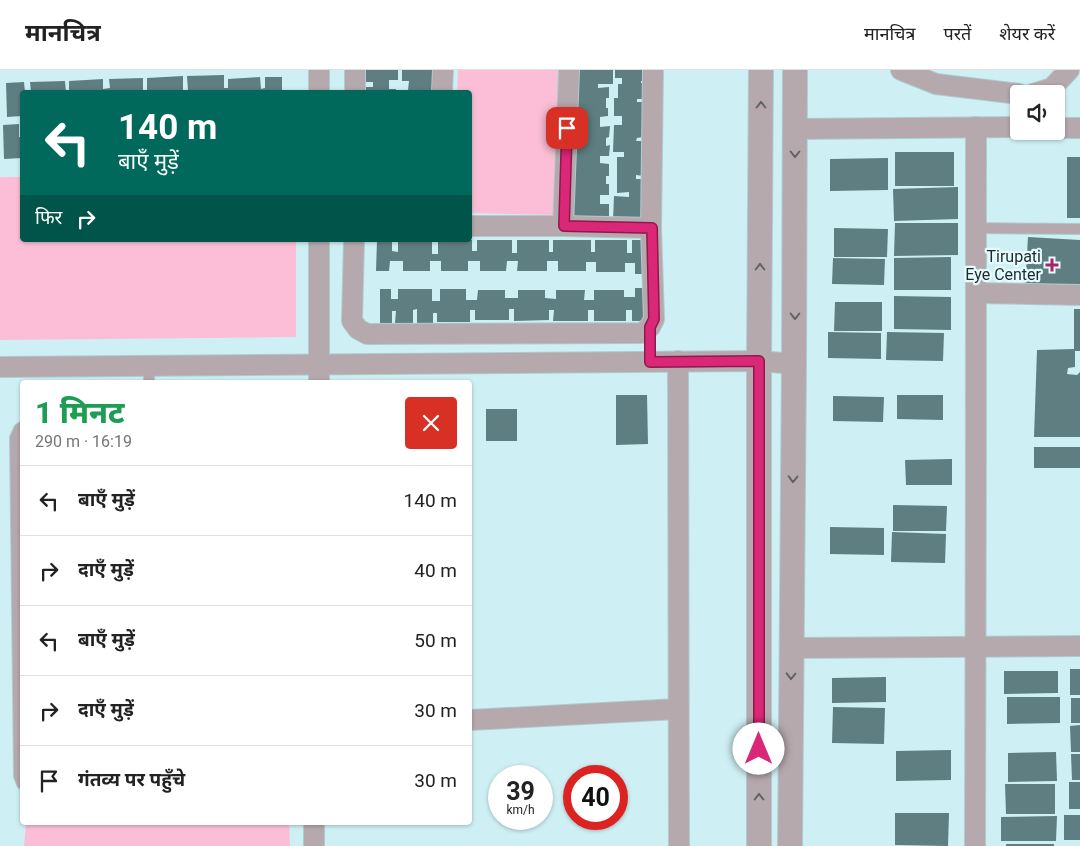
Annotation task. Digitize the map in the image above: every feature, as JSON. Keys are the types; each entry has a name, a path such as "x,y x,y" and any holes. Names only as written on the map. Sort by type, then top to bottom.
{"street":[{"path":"319,70 319,90"},
{"path":"355,70 355,90"},
{"path":"442,90 443,70"},
{"path":"564,226 569,70"},
{"path":"650,362 650,327 654,319 652,228 653,70"},
{"path":"759,846 761,70"},
{"path":"790,846 795,70"},
{"path":"901,70 936,84 1010,93"},
{"path":"1055,85 1069,70"},
{"path":"975,846 976,127"},
{"path":"795,129 1010,127"},
{"path":"1065,128 1080,128"},
{"path":"472,226 652,228"},
{"path":"319,242 319,373"},
{"path":"354,242 352,321 358,329 367,334 642,333 650,327"},
{"path":"319,284 353,284"},
{"path":"977,293 1080,295"},
{"path":"678,361 679,846"},
{"path":"0,366 149,374 319,373 678,361 759,361 794,364"},
{"path":"792,648 1080,646"},
{"path":"472,720 678,709"},
{"path":"314,825 314,846"}],"lane":[{"path":"976,228 1080,228"},
{"path":"20,428 15,438 20,779"}],"shaded area":[{"path":"458,70 559,70 556,215 472,213 472,90 457,90"},
{"path":"0,177 20,177 20,242 296,242 296,337 0,340"},
{"path":"26,825 289,825 290,846 24,846"}],"building":[{"path":"363,70 398,70 398,80 389,80 389,89 396,90 363,90 363,87 373,87 373,82 363,82"},
{"path":"402,70 438,70 438,90 408,90 409,81 402,81"},
{"path":"573,70 613,70 613,84 598,84 598,88 609,87 609,98 606,98 608,116 600,117 600,127 610,126 609,137 606,138 606,146 610,145 609,156 600,156 600,163 609,164 609,176 606,176 606,184 609,184 609,195 600,195 600,204 609,204 609,217 572,217"},
{"path":"615,70 652,70 651,81 641,81 641,83 647,83 644,99 637,99 637,102 644,102 643,137 637,138 636,141 643,141 644,176 636,175 636,179 645,179 650,221 613,221 614,196 629,197 629,192 617,193 617,157 624,157 624,152 613,152 614,125 622,125 622,116 614,116 614,98 618,98 618,84 622,84 622,78 615,78"},
{"path":"224,75 224,88 228,88 228,79 260,77 261,89 265,88 265,77 282,77 282,90 188,90 187,76"},
{"path":"183,76 183,90 147,90 147,78"},
{"path":"143,78 143,90 69,90 69,81 103,79 103,89 110,88 109,79"},
{"path":"65,81 66,90 31,90 30,82"},
{"path":"24,82 25,90 20,90 20,116 7,117 6,83"},
{"path":"19,124 20,158 4,159 3,125"},
{"path":"895,152 954,152 954,186 895,186"},
{"path":"1067,157 1080,157 1080,218 1067,218"},
{"path":"888,158 888,190 830,191 830,159"},
{"path":"958,187 958,219 894,221 893,189"},
{"path":"895,223 958,223 958,255 894,256"},
{"path":"834,228 888,229 887,257 834,257"},
{"path":"1028,237 1080,240 1080,291 1025,288"},
{"path":"477,240 512,240 512,253 517,253 517,240 549,240 549,252 553,252 553,240 591,240 591,252 595,252 595,240 627,240 627,253 632,253 632,240 647,240 647,274 635,274 635,263 625,263 625,272 596,272 596,262 586,262 586,271 558,271 558,261 547,261 547,271 517,271 518,261 507,261 506,271 480,271 480,261 468,261 468,271 441,271 441,261 430,261 430,271 403,271 403,261 390,261 389,271 376,271 377,242 392,242 392,251 398,252 398,242 432,242 432,254 438,254 438,242 472,242 472,251 477,251"},
{"path":"951,257 951,290 894,290 894,258"},
{"path":"833,258 885,259 884,285 832,284"},
{"path":"635,288 648,288 647,321 632,321 632,310 626,310 626,321 594,321 594,310 588,310 588,321 553,321 554,310 549,310 549,320 514,321 514,309 509,309 509,320 475,320 475,310 470,310 470,322 437,322 437,313 433,313 433,326 417,326 417,309 413,310 413,323 395,323 396,311 392,311 392,323 380,323 380,289 391,289 391,299 398,299 398,289 432,289 432,301 440,301 440,289 466,289 466,300 477,300 478,290 505,290 505,298 518,298 518,290 545,290 545,298 556,299 556,290 585,290 584,300 594,300 594,290 624,290 624,297 635,297"},
{"path":"894,296 951,297 951,330 894,329"},
{"path":"835,302 882,302 882,331 834,331"},
{"path":"1074,309 1080,309 1080,351 1075,351 1075,367 1068,368 1067,374 1077,375 1080,372 1080,437 1034,437 1037,350 1074,349"},
{"path":"828,332 881,333 881,359 828,358"},
{"path":"887,332 944,333 943,361 886,360"},
{"path":"616,395 647,395 648,444 616,445"},
{"path":"897,395 943,395 943,420 897,419"},
{"path":"833,396 884,397 883,422 833,421"},
{"path":"486,409 517,409 517,441 486,441"},
{"path":"1034,447 1080,447 1080,468 1034,468"},
{"path":"952,459 952,485 906,485 905,460"},
{"path":"893,505 947,506 946,531 893,531"},
{"path":"830,527 884,528 884,555 830,554"},
{"path":"892,532 946,534 945,563 891,562"},
{"path":"1070,669 1080,669 1080,695 1070,695"},
{"path":"1004,671 1058,671 1058,693 1004,694"},
{"path":"886,677 886,702 832,703 832,678"},
{"path":"1007,697 1060,697 1060,723 1007,724"},
{"path":"1071,698 1080,698 1080,723 1071,723"},
{"path":"833,707 885,708 884,744 832,743"},
{"path":"1080,725 1080,752 1071,752 1070,726"},
{"path":"951,750 951,780 896,781 896,751"},
{"path":"1056,752 1057,781 1008,782 1008,753"},
{"path":"1071,754 1080,754 1080,780 1072,780"},
{"path":"1069,782 1080,782 1080,809 1069,809"},
{"path":"1005,784 1055,784 1055,814 1006,814"},
{"path":"895,813 949,813 948,846 895,845"},
{"path":"1064,815 1080,815 1080,840 1064,840"},
{"path":"1057,816 1056,841 1001,841 1001,817"},
{"path":"1006,844 1054,844 1054,846 1006,846"}],"place":[{"name":"Tirupati Eye Center","path":"1052,265"}],"route":[{"path":"567,128 564,226 652,228 654,319 650,327 650,362 759,361 759,749"}]}
